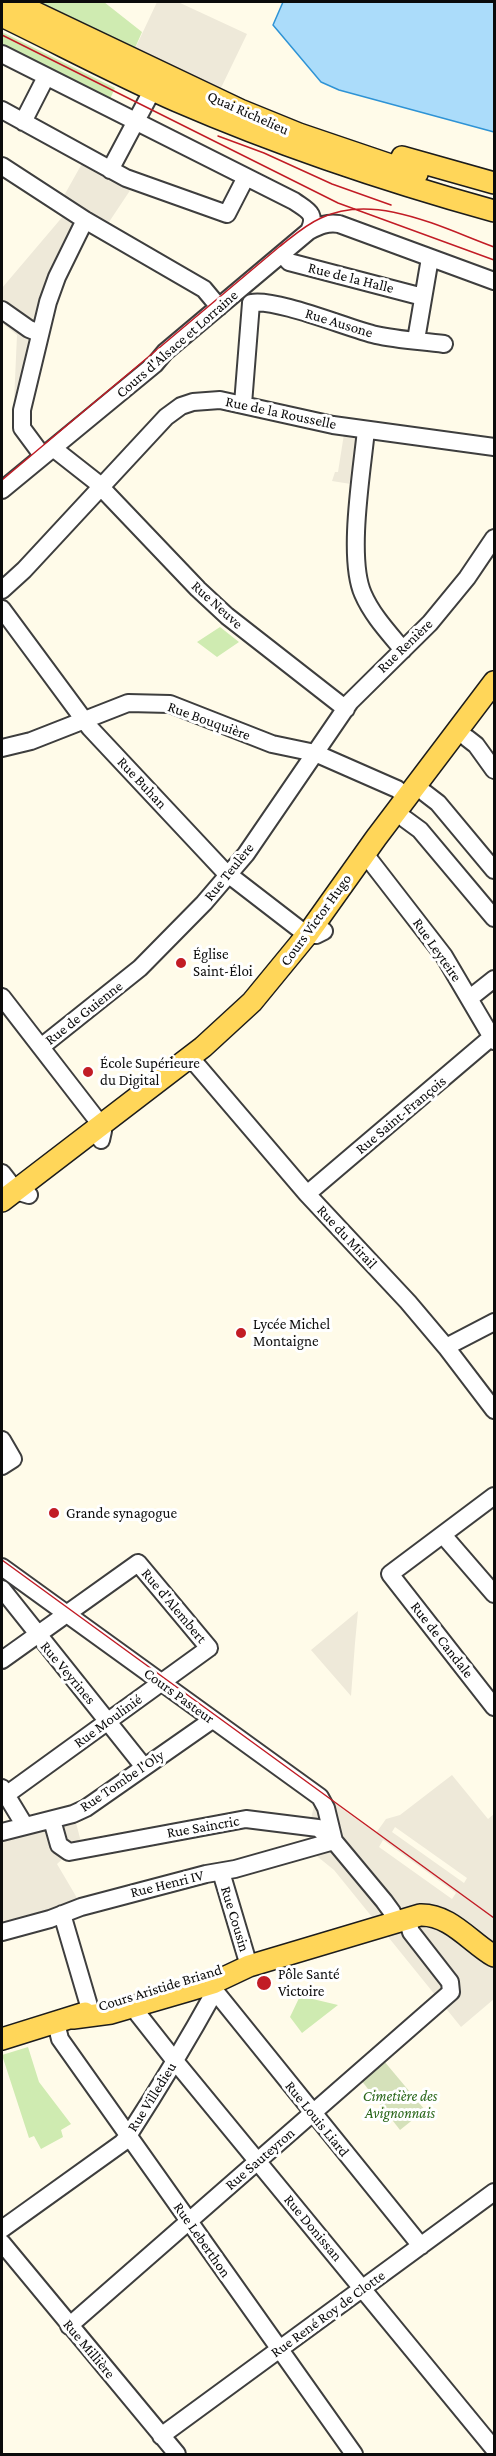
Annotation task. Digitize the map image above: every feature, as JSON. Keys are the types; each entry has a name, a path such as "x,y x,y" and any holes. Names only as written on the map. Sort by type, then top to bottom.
{"main road":[{"name":"Quai Richelieu","path":"13,2 167,76 296,142 384,164 495,197"},
{"name":"Quai Richelieu","path":"2,16 153,89 296,142 380,178 495,211"},
{"path":"296,142 388,154 495,183"},
{"path":"296,142 394,194 495,225"},
{"name":"Cours Victor Hugo","path":"2,1216 15,1196 194,1061 252,1002 315,933 495,682"},
{"name":"Cours Victor Hugo","path":"368,858 405,819 416,795 495,701"},
{"name":"Cours Aristide Briand","path":"78,2017 114,1999 209,1971 249,1966 420,1915 439,1918 495,1956"},
{"name":"Cours Aristide Briand","path":"2,2039 78,2017 111,2013 214,1987 249,1966"}],"street":[{"path":"2,54 294,201 309,211 313,222 309,231"},
{"path":"23,122 46,77"},
{"path":"110,170 153,89"},
{"path":"2,110 135,182 227,214 246,177"},
{"path":"2,166 85,220 204,290 219,307"},
{"path":"48,452 22,428 21,420 39,333 57,277 85,220"},
{"path":"309,231 330,223 339,224 495,281"},
{"name":"Cours d'Alsace et Lorraine","path":"2,490 155,364 165,352 309,231"},
{"name":"Rue de la Halle","path":"282,254 289,262 423,297"},
{"path":"416,340 430,258"},
{"path":"240,289 251,303 243,404"},
{"name":"Rue Ausone","path":"251,303 259,301 377,335 444,344"},
{"path":"3,315 39,333"},
{"name":"Rue de la Rousselle","path":"2,590 24,570 175,409 193,402 220,400 333,425 495,447"},
{"path":"366,429 356,526 358,577 363,594 381,624 403,650"},
{"name":"Rue Neuve","path":"48,452 101,488 218,608 346,709"},
{"name":"Rue Renière","path":"315,753 367,683 403,650 444,606 495,538"},
{"name":"Rue Buhan","path":"2,609 84,720 229,875 315,933"},
{"name":"Rue Bouquière","path":"2,748 31,741 128,703 170,704 272,744 315,753 397,789 438,803 495,870"},
{"path":"466,738 476,745 495,770"},
{"name":"Rue Teulère","path":"127,979 164,946 229,875 315,753"},
{"path":"405,819 420,830 495,918"},
{"name":"Rue Leyteire","path":"368,858 444,956 494,1038"},
{"name":"Rue de Guienne","path":"41,1047 127,979"},
{"path":"470,999 495,979"},
{"path":"2,997 41,1047 101,1132"},
{"name":"Rue Saint-François","path":"307,1194 494,1038"},
{"name":"Rue du Mirail","path":"194,1061 307,1194 408,1302 495,1410"},
{"path":"2,1173 15,1196"},
{"path":"446,1347 495,1322"},
{"path":"2,1440 7,1462"},
{"path":"495,1496 443,1535 495,1594"},
{"name":"Rue de Candale","path":"443,1535 390,1574 495,1707"},
{"name":"Rue d'Alembert","path":"66,1614 138,1563 209,1648"},
{"name":"Cours Pasteur","path":"2,1567 320,1797 326,1808 328,1824 334,1841"},
{"name":"Rue Veyrines","path":"2,1589 36,1635 144,1767"},
{"path":"2,1660 66,1614"},
{"name":"Rue Moulinié","path":"4,1791 108,1721 209,1648"},
{"name":"Rue Tombe l'Oly","path":"2,1832 73,1814 86,1808 212,1720"},
{"path":"4,1791 25,1826"},
{"name":"Rue Saincric","path":"52,1820 59,1845 69,1852 246,1820 318,1828 334,1841"},
{"path":"334,1841 388,1906 396,1922"},
{"name":"Rue Henri IV","path":"2,1932 81,1907 334,1841"},
{"name":"Rue Cousin","path":"221,1872 249,1966"},
{"name":"Rue Leberthon","path":"62,1914 78,2017 60,2039 354,2454"},
{"name":"Rue Sauteyron","path":"69,2326 451,1992 450,1982 411,1932 396,1922"},
{"name":"Rue Villedieu","path":"2,2229 122,2143 175,2061 214,1987"},
{"name":"Rue Louis Liard","path":"214,1987 312,2113 421,2246"},
{"name":"Rue Donissan","path":"135,2006 138,2014 175,2061 495,2449"},
{"name":"Rue René Roy de Clotte","path":"161,2436 495,2192"},
{"name":"Rue Millière","path":"2,2243 177,2454"}],"green space":[{"path":"40,2 104,2 142,32 135,48"},
{"path":"2,32 115,88 110,99 2,44"},
{"path":"220,627 239,642 217,657 197,642"},
{"path":"300,1996 338,2005 302,2033 290,2017"},
{"path":"28,2047 39,2082 71,2124 61,2130 63,2137 41,2149 34,2136 29,2138 2,2055"},
{"name":"Cimetière des Avignonnais","path":"384,2061 425,2110 400,2130 361,2080"}],"shaded area":[{"path":"157,2 178,2 247,34 219,92 177,72 178,69 146,53 133,53"},
{"path":"84,160 133,186 105,228 61,201"},
{"path":"64,215 82,226 61,282 29,417 13,424 17,335 2,323 2,288"},
{"path":"344,434 361,436 357,485 332,481 335,472 338,472"},
{"path":"358,1611 355,1643 351,1696 311,1650"},
{"path":"452,1775 488,1819 494,1814 494,1999 461,2027 334,1870 313,1853 308,1831 314,1806 334,1803 376,1833 386,1819 400,1815","holes":["395,1827 467,1878 464,1883 392,1832","383,1840 456,1893 452,1899 379,1847"]},
{"path":"75,1819 81,1842 57,1864 80,1903 2,1924 2,1836"}],"water":[{"path":"283,2 494,2 494,132 339,90 321,82 273,25"}],"tram line":[{"path":"2,35 338,203 494,260"},
{"path":"218,136 264,153 332,184 391,205"},
{"path":"2,480 279,247 321,218 342,211 364,209 386,211 431,223 494,247"},
{"path":"2,1560 494,1918"}],"place":[{"name":"Église Saint-Éloi","path":"181,963"},
{"name":"École Supérieure du Digital","path":"88,1072"},
{"name":"Lycée Michel Montaigne","path":"241,1333"},
{"name":"Grande synagogue","path":"54,1513"},
{"name":"Pôle Santé Victoire","path":"264,1983"}]}
